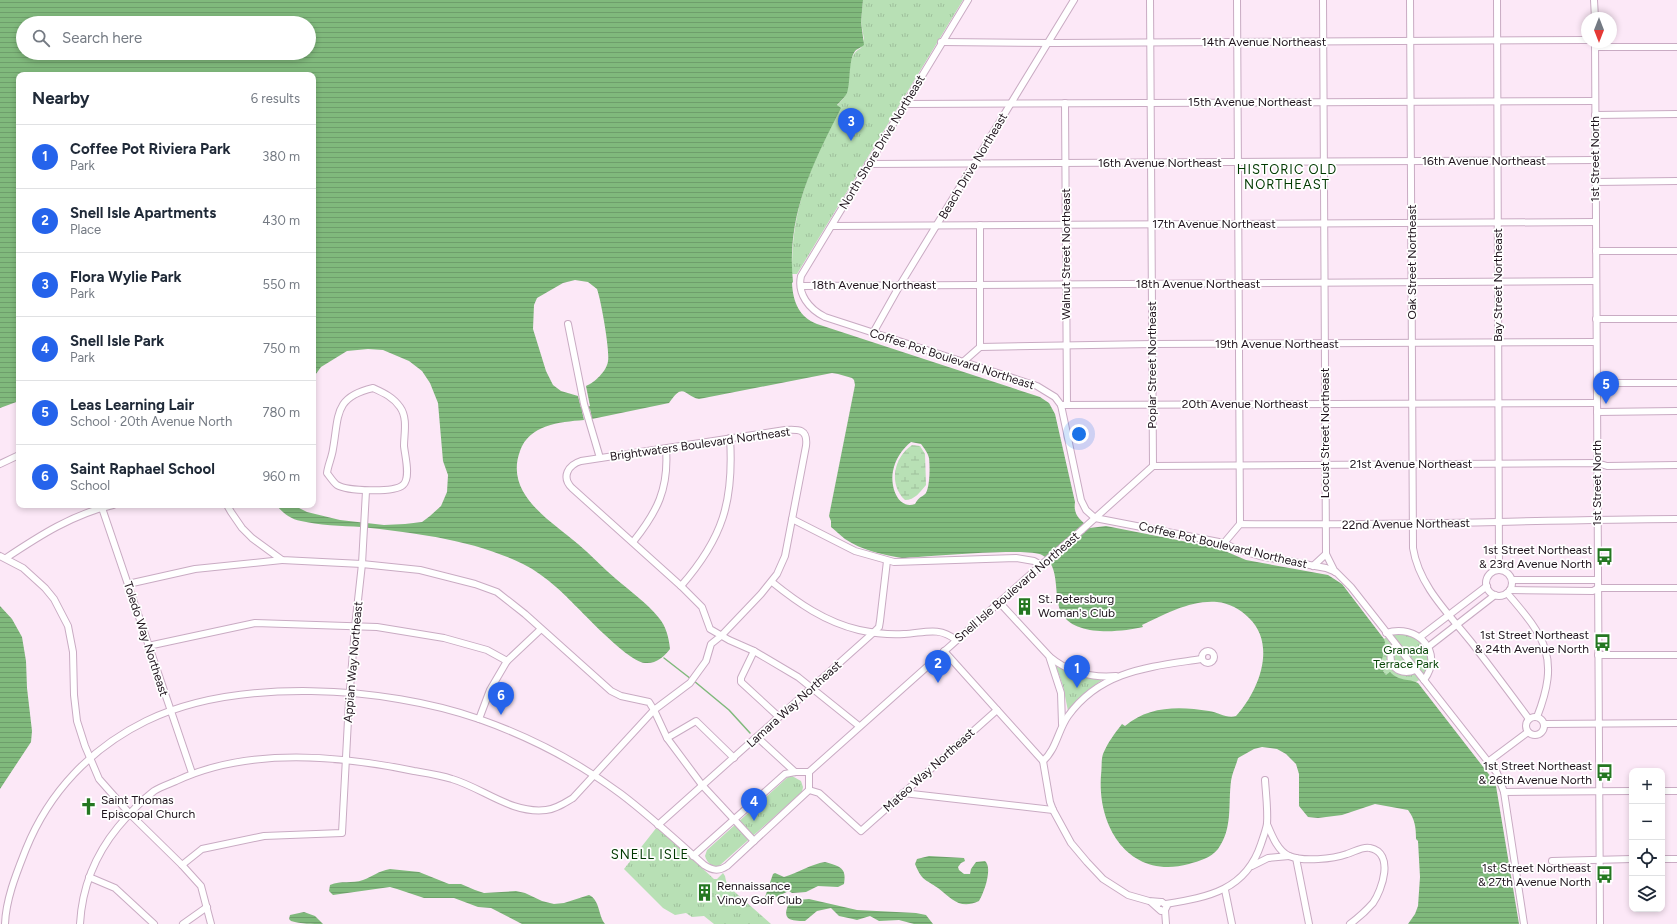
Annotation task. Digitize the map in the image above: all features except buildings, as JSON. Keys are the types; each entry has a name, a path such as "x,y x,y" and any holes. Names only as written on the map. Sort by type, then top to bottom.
{"street":[{"name":"North Shore Drive Northeast","path":"801,286 801,276 941,42 968,0"},
{"name":"Beach Drive Northeast","path":"873,333 900,285 1074,0"},
{"name":"Poplar Street Northeast","path":"1150,0 1153,466"},
{"path":"1224,543 1240,524 1237,0"},
{"name":"Locust Street Northeast","path":"1323,0 1326,554 1335,572"},
{"name":"Oak Street Northeast","path":"1410,0 1413,548 1415,561 1419,572 1429,588 1529,719"},
{"name":"Bay Street Northeast","path":"1496,0 1499,570"},
{"path":"1594,0 1594,12"},
{"name":"14th Avenue Northeast","path":"941,42 1048,43 1581,40"},
{"path":"1617,46 1677,47"},
{"name":"1st Street North","path":"1595,48 1600,924"},
{"name":"15th Avenue Northeast","path":"905,104 1595,100"},
{"name":"Walnut Street Northeast","path":"1064,405 1066,345 1065,104"},
{"path":"1595,115 1677,114"},
{"name":"16th Avenue Northeast","path":"868,164 1595,160"},
{"path":"1595,182 1677,181"},
{"name":"17th Avenue Northeast","path":"832,226 1596,222"},
{"path":"963,362 980,347 980,225"},
{"path":"1596,251 1677,250"},
{"name":"18th Avenue Northeast","path":"801,286 1596,282"},
{"name":"Coffee Pot Boulevard Northeast","path":"801,286 805,301 817,313 1045,390 1064,405"},
{"path":"1596,319 1677,319"},
{"path":"568,324 586,413 600,458"},
{"name":"19th Avenue Northeast","path":"980,347 1152,344 1596,342"},
{"path":"1596,383 1677,383"},
{"path":"373,388 392,396 402,408 405,422 404,446 407,478 404,484 397,488 366,491 337,485 327,473 340,409 348,398 359,392 373,388"},
{"name":"20th Avenue Northeast","path":"1064,405 1597,402"},
{"path":"1064,405 1081,500 1086,510 1095,518"},
{"path":"1597,412 1677,411"},
{"name":"Brightwaters Boulevard Northeast","path":"80,924 81,908 89,877 100,852 110,836 130,814 154,791 192,773 230,763 304,757 345,759 389,766 452,779 512,806 525,809 546,810 558,807 573,798 654,710 690,683 706,661 711,644 710,629 702,607 682,586 568,485 566,476 570,466 574,463 600,458 730,438 794,429 799,430 804,433 807,441 785,556 772,582 721,636"},
{"path":"682,586 704,557 719,530 724,516 732,470 730,438"},
{"path":"633,542 652,517 662,497 667,472 666,449"},
{"path":"0,464 16,456"},
{"name":"21st Avenue Northeast","path":"1153,466 1597,463 1607,466 1677,465"},
{"name":"Snell Isle Boulevard Northeast","path":"809,772 1153,466"},
{"name":"Appian Way Northeast","path":"182,865 202,849 264,836 342,833 345,759 355,627 362,564 366,491"},
{"path":"3,557 52,528 97,508"},
{"name":"Toledo Way Northeast","path":"102,508 192,773"},
{"path":"229,508 247,533 282,560"},
{"name":"Coffee Pot Boulevard Northeast","path":"1095,518 1224,543 1236,549 1260,556 1313,566 1335,572 1351,587 1497,774 1504,792 1524,924"},
{"path":"792,519 855,551 887,561 909,563 1016,558 1034,561 1041,565"},
{"name":"22nd Avenue Northeast","path":"1240,524 1326,525 1677,519"},
{"path":"1313,566 1326,554"},
{"path":"3,557 23,568 45,588 54,599 68,626 73,652 76,714 81,735 99,779 130,814 182,865 201,886 211,924"},
{"path":"128,584 195,569 282,560 362,564 420,570 475,584 497,592 525,614 611,691 621,696 649,702 667,738 702,785 754,841"},
{"name":"Lamara Way Northeast","path":"658,825 874,632 880,621 887,561"},
{"path":"1509,592 1512,580 1508,573 1499,570 1490,573 1487,579 1487,586 1495,595 1500,596 1509,592 1593,591 1598,588 1677,588"},
{"path":"1512,580 1598,580"},
{"path":"772,582 795,600 820,615 844,626 874,632 898,634 939,631 950,635 956,640"},
{"path":"1420,637 1448,614 1487,586"},
{"path":"1509,592 1537,629 1545,648 1548,673 1547,686 1537,717"},
{"path":"1428,647 1495,595"},
{"path":"999,602 1055,661 1071,670 1085,674 1099,676 1122,675"},
{"path":"148,646 255,624 376,627 444,638 487,650 507,661"},
{"path":"479,719 490,690 507,661 541,629"},
{"path":"710,629 786,669 812,687 859,726"},
{"path":"1386,633 1402,630 1414,633 1420,637 1428,647 1432,657 1430,670 1424,680"},
{"path":"711,644 721,636"},
{"path":"1396,645 1391,654 1391,663 1394,667 1406,673 1415,670"},
{"path":"754,651 741,678 741,682 779,717"},
{"path":"944,651 1043,761 1050,802 1071,843 1103,879 1128,895 1149,901 1162,907 1195,900 1225,890 1251,866 1257,857 1267,824 1265,780"},
{"path":"1598,655 1677,655"},
{"path":"1049,656 1061,692 1062,724"},
{"path":"1043,761 1049,755 1062,724 1071,712 1091,692 1108,681 1134,670 1201,659"},
{"path":"5,924 6,911 11,894 25,851 36,827 48,805 64,785 90,758 104,746 126,731 170,712 206,702 257,694 306,691 350,693 415,702 479,719 513,732 549,749 621,794 693,856 710,869 719,870 727,866 809,790 809,772 795,772 786,774 780,778 693,856"},
{"name":"Mateo Way Northeast","path":"809,790 819,793 861,831 997,710"},
{"path":"1528,732 1526,725 1529,719 1537,717"},
{"path":"1537,717 1544,724 1677,723"},
{"path":"667,738 696,721 734,758"},
{"path":"1528,732 1535,735 1538,734 1542,731 1544,724"},
{"path":"1488,762 1528,732"},
{"path":"757,738 795,772"},
{"path":"1504,792 1629,791"},
{"path":"1665,791 1677,791"},
{"path":"903,793 1053,810"},
{"path":"1267,824 1278,846 1289,856"},
{"path":"1251,866 1268,858 1289,856 1311,859 1336,857 1367,848 1372,848 1383,857 1383,877 1377,895 1364,913 1350,924"},
{"path":"1296,858 1309,924"},
{"path":"1552,861 1629,859"},
{"path":"1665,859 1677,859"},
{"path":"89,877 115,888 154,924"},
{"path":"1225,890 1232,924"},
{"path":"183,924 207,907"},
{"path":"1162,907 1165,923"}],"green space":[{"path":"863,0 963,0 797,274 792,274 795,228 799,207 812,168 840,108 837,106 844,98 848,87 853,56 861,48 864,39 861,22"},
{"path":"912,445 920,446 925,454 926,485 912,499 905,500 896,486 895,471 901,456"},
{"name":"Granada Terrace Park","path":"1401,632 1419,640 1427,651 1429,663 1424,677 1416,682 1401,680 1394,676 1386,675 1383,671 1384,666 1382,652 1384,639 1391,633"},
{"path":"1056,666 1077,676 1102,680 1088,690 1068,711 1063,686"},
{"path":"792,776 801,781 803,787 802,792 719,866 714,866 708,863 705,856 707,850 788,777"},
{"path":"657,827 714,879 717,879 723,873 729,887 771,924 714,924 704,916 692,917 686,913 675,915 663,908 624,869"}],"shaded area":[{"path":"0,0 863,0 861,22 864,45 853,54 847,93 837,105 841,108 811,171 797,213 793,235 792,283 794,296 801,313 817,324 1040,397 1049,403 1055,414 1075,502 1076,514 1080,520 1090,528 1106,526 1218,548 1246,560 1328,575 1342,584 1384,639 1385,642 1382,660 1387,667 1383,671 1386,675 1390,672 1401,679 1418,683 1491,777 1496,786 1519,924 1408,924 1415,914 1418,906 1420,877 1418,841 1416,839 1414,820 1408,810 1375,804 1342,815 1318,818 1308,817 1299,806 1299,774 1296,764 1286,754 1277,749 1262,747 1254,749 1238,758 1231,781 1229,816 1226,833 1218,849 1212,855 1189,864 1168,867 1150,864 1134,857 1121,845 1112,831 1105,814 1101,795 1101,775 1102,756 1107,746 1122,724 1125,726 1134,719 1154,711 1186,708 1198,709 1229,717 1236,716 1252,694 1262,668 1262,641 1257,629 1249,618 1234,607 1217,602 1207,602 1188,605 1169,612 1142,625 1143,627 1111,631 1088,630 1077,626 1062,614 1057,599 1052,566 1042,555 1033,553 998,552 902,558 872,552 851,543 831,527 829,516 855,385 852,378 832,373 699,399 681,391 674,396 669,403 592,419 590,409 582,411 584,420 546,426 530,435 524,442 520,451 517,466 519,480 524,493 533,505 611,575 644,602 664,625 668,636 670,649 665,655 656,661 649,663 636,660 625,652 548,580 527,566 504,556 465,543 424,535 297,520 281,511 278,508 299,508 307,512 340,520 384,525 405,524 422,522 430,516 441,506 447,492 448,475 443,461 438,403 430,383 422,371 409,361 383,350 368,349 347,351 321,367 316,374 316,72 16,72 16,402 0,408","holes":["575,280 588,282 597,289 601,303 608,347 607,365 600,376 586,386 590,406 583,408 581,408 578,396 561,391 553,385 546,371 533,329 534,305 537,298 563,283","911,442 921,444 929,458 930,466 929,481 926,493 918,499 915,504 909,505 899,500 894,489 892,477 897,459 902,451"]},
{"path":"0,606 12,619 22,637 26,661 27,688 32,731 31,742 0,789"},
{"path":"929,856 964,858 965,861 958,867 964,874 970,874 971,869 976,862 985,861 987,864 988,875 979,901 961,904 924,879 915,864 917,859"},
{"path":"825,862 841,868 845,879 844,884 838,887 818,886 806,892 792,893 789,891 767,901 764,900 773,874 775,873 784,877"},
{"path":"390,869 419,872 449,884 461,884 484,893 516,891 554,904 564,903 589,895 595,900 605,924 522,924 491,908 478,907 454,898 424,898 390,887 333,895 329,891 330,885 359,881"},
{"path":"809,899 857,910 916,913 926,915 933,924 914,924 899,920 879,921 870,916 857,920 839,916 831,908 817,911 805,921 795,921 787,916 786,913 789,903"},
{"path":"304,912 315,916 323,924 299,923 289,919 290,915"}],"waterway":[{"path":"664,658 691,679"},
{"path":"694,681 729,710 750,733"}],"place":[{"name":"Flora Wylie Park","path":"851,141"},
{"name":"Leas Learning Lair","path":"1606,404"},
{"name":"1st Street Northeast & 23rd Avenue North","path":"1605,557"},
{"name":"St. Petersburg Woman's Club","path":"1025,606"},
{"name":"1st Street Northeast & 24th Avenue North","path":"1602,642"},
{"name":"Snell Isle Apartments","path":"938,683"},
{"name":"Coffee Pot Riviera Park","path":"1077,688"},
{"name":"Saint Raphael School","path":"501,715"},
{"name":"1st Street Northeast & 26th Avenue North","path":"1605,773"},
{"name":"Saint Thomas Episcopal Church","path":"88,807"},
{"name":"Snell Isle Park","path":"754,821"},
{"name":"1st Street Northeast & 27th Avenue North","path":"1604,875"},
{"name":"Rennaissance Vinoy Golf Club","path":"704,893"}],"district":[{"name":"HISTORIC OLD NORTHEAST","path":"1287,176"},
{"name":"SNELL ISLE","path":"650,854"}]}
